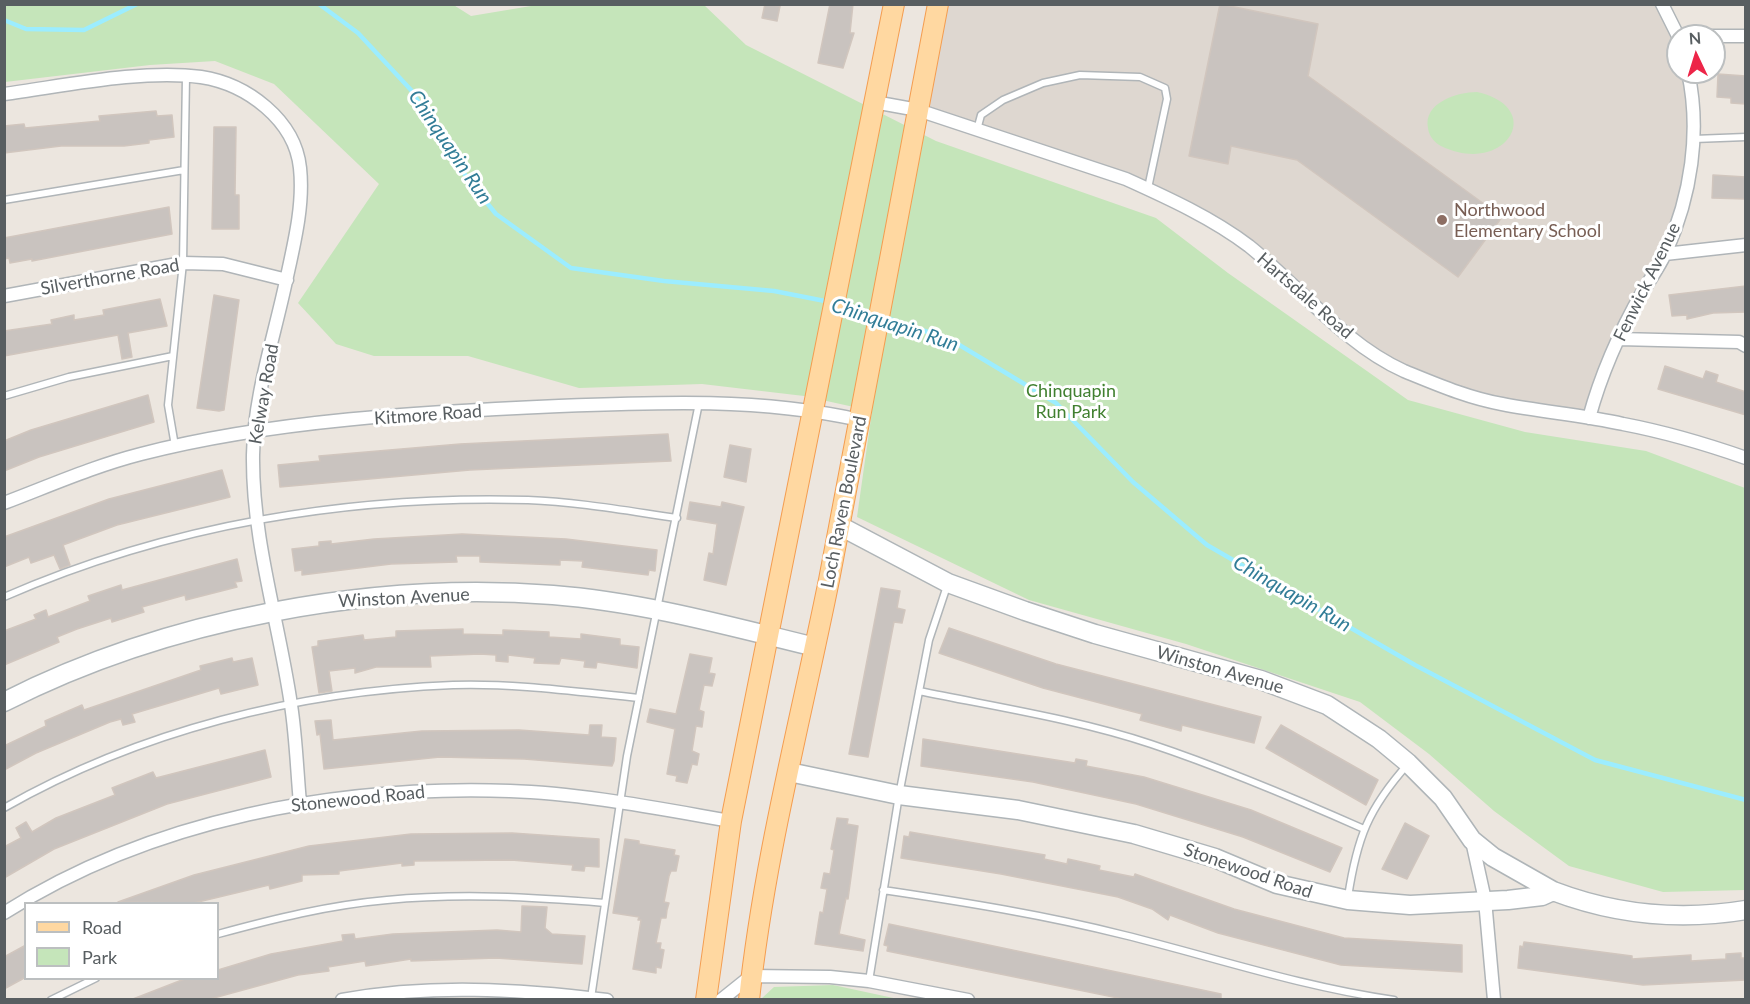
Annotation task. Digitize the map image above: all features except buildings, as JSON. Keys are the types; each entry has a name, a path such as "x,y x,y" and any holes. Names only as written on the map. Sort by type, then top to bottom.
{"main road":[{"path":"706,999 731,821 766,635 814,410 894,4"},
{"name":"Loch Raven Boulevard","path":"749,999 760,914 840,526 896,216 938,4"}],"street":[{"path":"1662,4 1672,24"},
{"path":"1726,36 1746,36"},
{"name":"Kelway Road","path":"4,94 161,76 186,76 214,80 239,89 262,104 286,129 300,165 302,190 286,280 258,404 254,433 254,467 258,519 291,705 300,803"},
{"name":"Fenwick Avenue","path":"1589,418 1619,339 1665,254 1685,200 1694,139 1689,84"},
{"name":"Hartsdale Road","path":"874,102 918,110 977,130 1148,189 1195,212 1248,246 1369,351 1404,371 1451,390 1487,401 1678,436 1746,458"},
{"path":"1665,254 1746,245"},
{"name":"Silverthorne Road","path":"4,296 183,263 223,264 286,280"},
{"path":"1619,339 1743,344"},
{"name":"Kitmore Road","path":"4,503 128,458 176,446 344,421 512,409 700,403 759,404 814,410 860,420"},
{"name":"Winston Avenue","path":"840,526 948,583 1095,634 1262,680 1306,696 1345,715 1408,763 1443,798 1472,840 1493,856 1553,891"},
{"name":"Winston Avenue","path":"4,702 54,680 142,647 273,612 399,595 499,593 554,595 657,609 815,647"},
{"name":"Stonewood Road","path":"789,772 899,795 1018,810 1134,834 1215,858 1277,884 1348,900 1410,906 1529,897 1553,891"},
{"name":"Stonewood Road","path":"4,912 79,872 153,843 235,818 300,803 461,790 512,791 731,821"},
{"path":"1472,840 1485,900 1494,999"},
{"path":"1553,891 1577,900 1662,916 1694,917 1746,910"},
{"path":"721,999 751,976 830,977 869,981 968,999"},
{"path":"342,999 447,990 607,999"}],"lane":[{"path":"977,130 981,115 1003,100 1042,83 1080,75 1140,77 1165,88 1167,99 1148,189"},
{"path":"176,446 168,405 183,263 186,76"},
{"path":"1694,139 1746,137"},
{"path":"4,200 184,170"},
{"path":"4,396 60,379 173,357"},
{"path":"590,998 639,698 700,403"},
{"path":"4,597 80,567 140,548 258,519 341,507 472,500 530,500 677,518"},
{"path":"869,981 899,795 929,640 948,583"},
{"path":"4,808 73,774 142,746 204,725 344,694 454,685 520,686 639,698"},
{"path":"919,691 1035,715 1150,744 1280,791 1364,829"},
{"path":"1348,900 1353,862 1364,829 1386,791 1408,763"},
{"path":"884,890 1040,917 1123,935 1326,987 1394,999"},
{"path":"219,934 320,909 386,900 450,896 530,897 605,903"},
{"path":"51,999 92,980"}],"shaded area":[{"name":"Northwood Elementary School","path":"1660,4 1671,24 1666,24 1666,84 1689,84 1693,145 1682,210 1619,339 1589,418 1451,390 1369,351 1248,246 1156,192 918,110 938,5"}],"green space":[{"name":"Chinquapin Run Park","path":"452,4 471,16 537,5 704,5 746,45 936,141 1156,218 1228,273 1408,400 1525,432 1646,451 1745,488 1745,890 1663,892 1569,866 1494,811 1429,754 1360,702 1186,644 1029,600 857,517 872,411 804,396 702,384 579,388 468,356 374,356 336,344 298,303 379,184 274,84 215,61 150,65 5,82 4,5"},
{"path":"1477,92 1498,100 1510,112 1514,124 1510,137 1499,147 1484,153 1464,153 1436,143 1428,128 1431,112 1451,97"},
{"path":"833,985 898,999 761,999 774,987"}],"waterway":[{"name":"Chinquapin Run","path":"4,20 26,29 84,30 137,4"},
{"name":"Chinquapin Run","path":"319,4 358,33 411,90 469,181 496,214 571,268 664,281 774,291 830,302"},
{"name":"Chinquapin Run","path":"838,304 876,314"},
{"name":"Chinquapin Run","path":"884,317 951,340 1056,403 1133,482 1207,545 1415,665 1595,760 1746,800"}],"place":[{"name":"Northwood Elementary School","path":"1442,220"}]}
